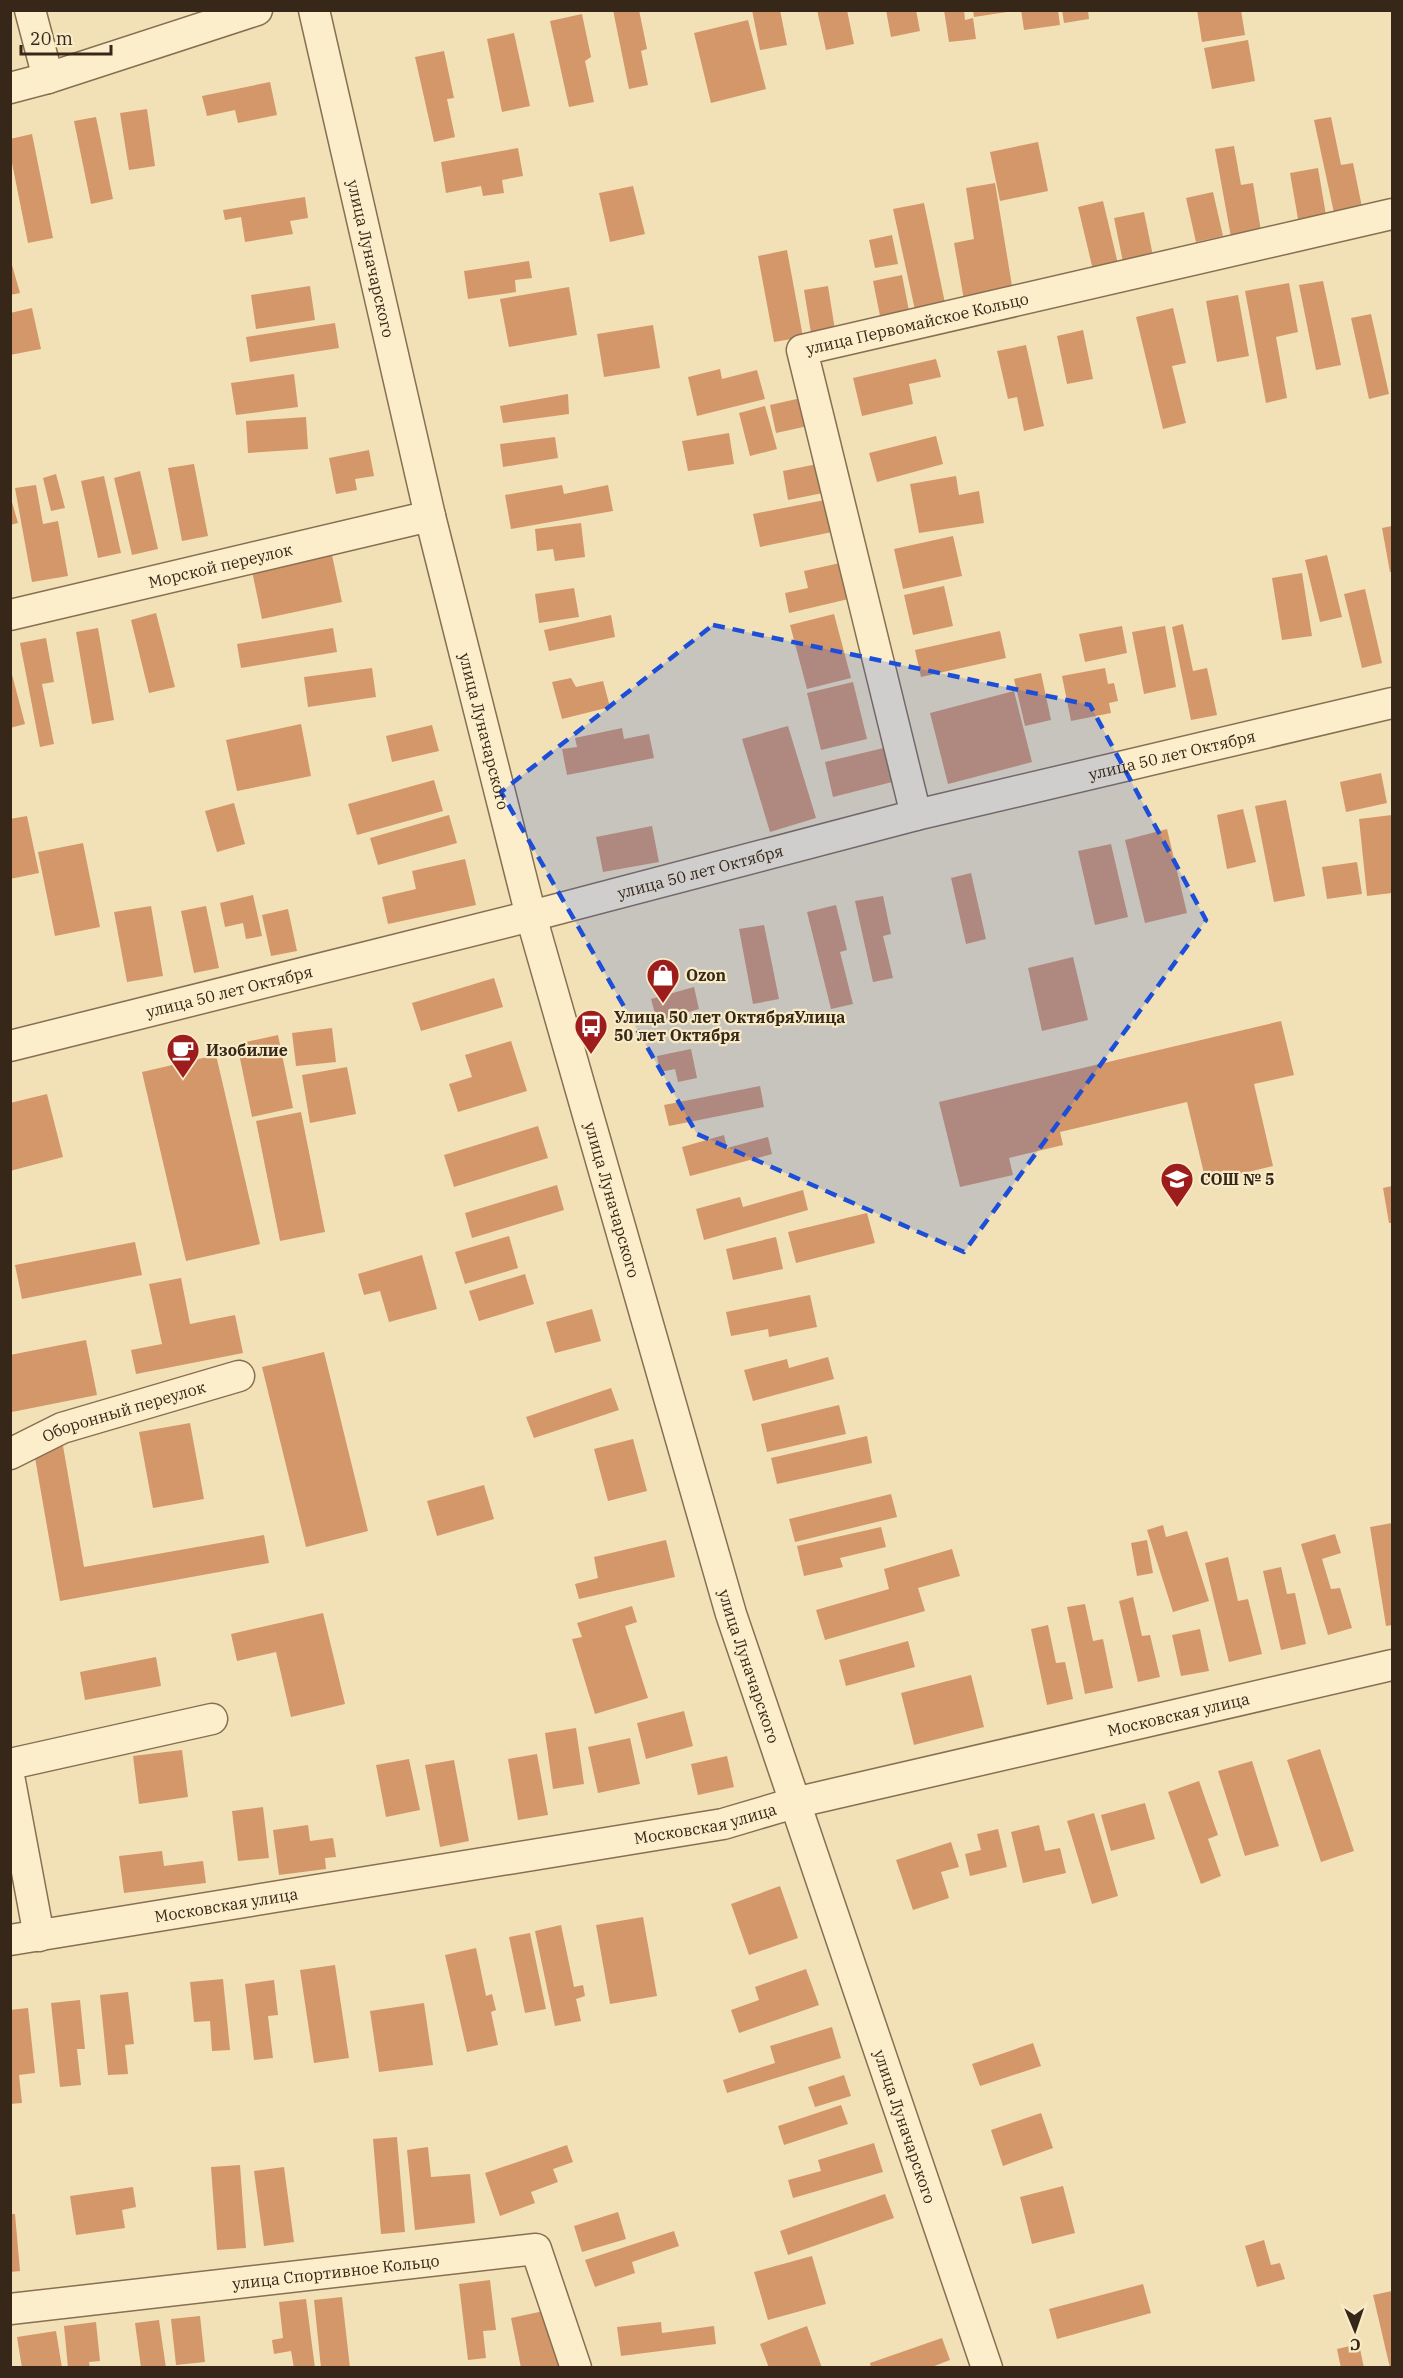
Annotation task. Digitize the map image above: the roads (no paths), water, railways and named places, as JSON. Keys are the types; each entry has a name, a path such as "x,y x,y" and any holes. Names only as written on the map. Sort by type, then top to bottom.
{"street":[{"path":"30,10 48,78"},
{"path":"10,88 48,78 257,10"},
{"name":"улица Луначарского","path":"314,10 430,516 531,916 731,1614 987,2367"},
{"name":"улица Первомайское Кольцо","path":"916,815 802,350 1392,214"},
{"name":"Морской переулок","path":"10,615 430,516"},
{"name":"улица 50 лет Октября","path":"10,1046 531,916 916,815 1392,704"},
{"name":"Оборонный переулок","path":"10,1454 62,1428 239,1376"},
{"name":"Московская улица","path":"25,1938 723,1824 794,1803 1392,1665"},
{"path":"10,1764 212,1719"},
{"path":"10,1781 25,1938"},
{"name":"улица Спортивное Кольцо","path":"10,2309 536,2249 576,2367"}],"place":[{"name":"Ozon","path":"663,1004"},
{"name":"Улица 50 лет ОктябряУлица 50 лет Октября","path":"591,1055"},
{"name":"Изобилие","path":"183,1079"},
{"name":"СОШ № 5","path":"1177,1208"}]}
